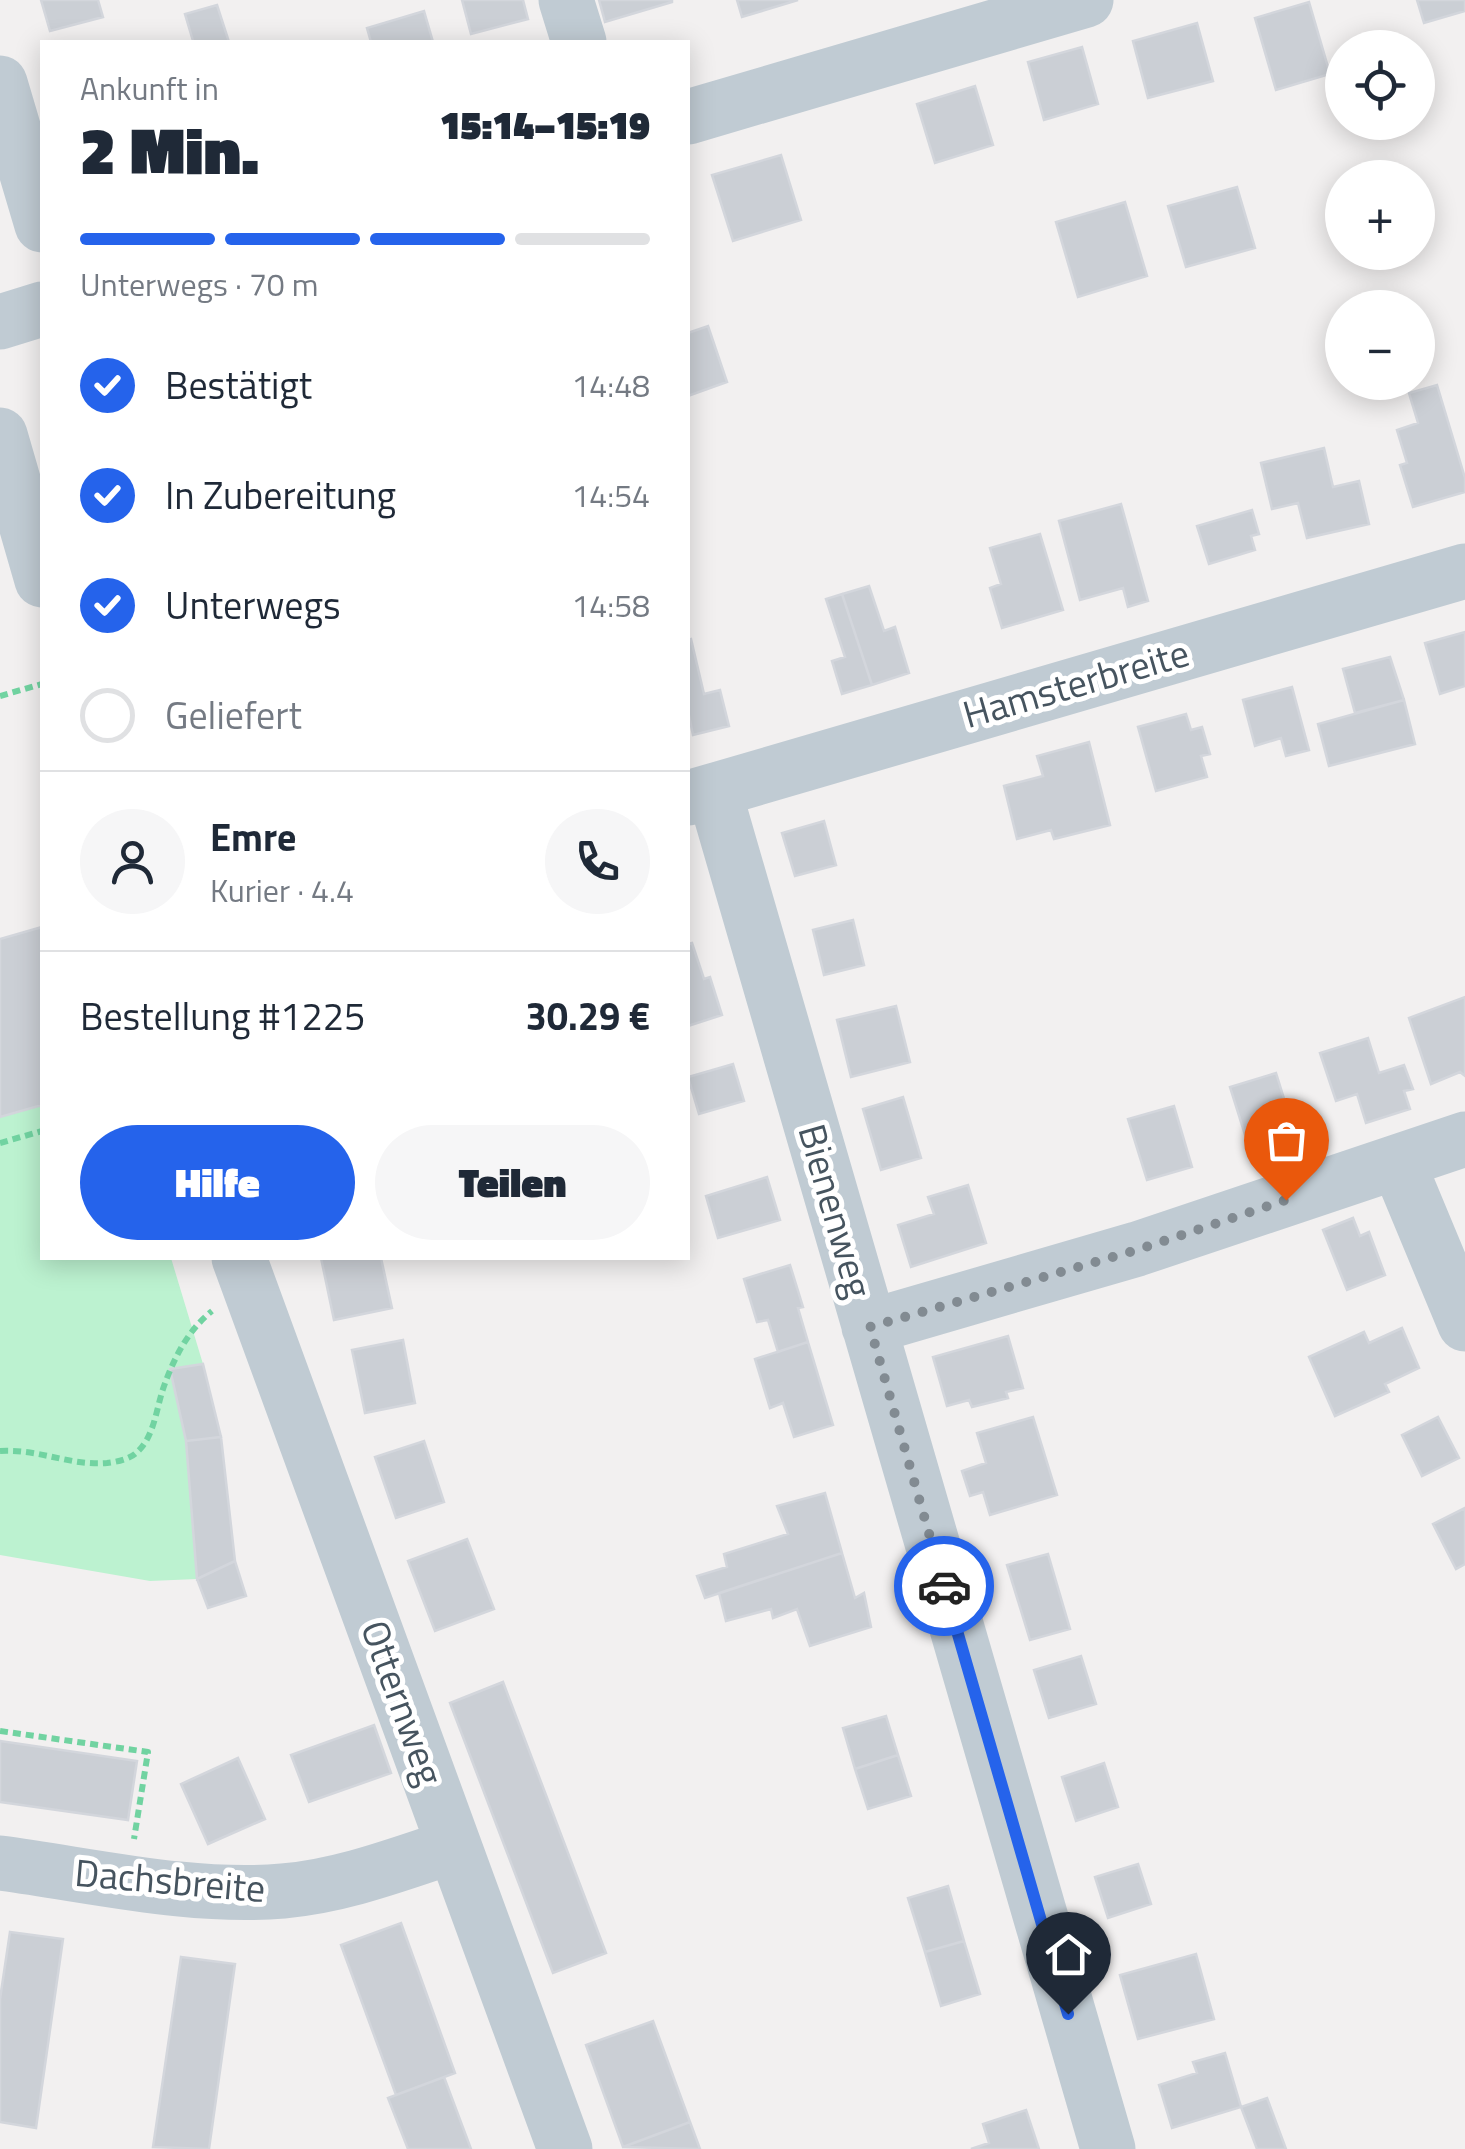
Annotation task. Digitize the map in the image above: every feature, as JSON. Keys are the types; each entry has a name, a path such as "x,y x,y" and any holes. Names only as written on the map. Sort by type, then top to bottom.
{"street":[{"path":"566,0 578,40"},
{"path":"690,116 1086,0"},
{"path":"0,83 40,218"},
{"path":"0,322 40,309"},
{"path":"0,435 26,565"},
{"name":"Hamsterbreite","path":"701,794 1465,570"},
{"name":"Bienenweg","path":"701,794 870,1327 1108,2149"},
{"path":"870,1327 1137,1250 1465,1138"},
{"path":"1398,1163 1465,1324"},
{"name":"Otternweg","path":"245,1276 565,2149"},
{"name":"Dachsbreite","path":"0,1862 216,1892 287,1891 345,1880 454,1846"}],"path":[{"path":"0,696 40,685"},
{"path":"0,1143 40,1131"},
{"path":"0,1452 43,1452 84,1462 110,1462 134,1455 152,1429 179,1350 200,1320 245,1276"},
{"path":"0,1731 148,1752 127,1880"}],"green space":[{"path":"40,1106 40,1260 172,1260 203,1364 170,1370 186,1441 197,1579 150,1581 0,1555 0,1117"}],"building":[{"path":"41,0 98,0 103,17 50,31"},
{"path":"462,0 523,0 528,19 471,34"},
{"path":"599,0 672,0 672,2 605,22"},
{"path":"737,0 798,0 742,17"},
{"path":"1417,0 1465,0 1465,11 1424,23"},
{"path":"1309,2 1325,57 1325,75 1276,90 1255,18"},
{"path":"217,5 228,40 193,40 185,14"},
{"path":"424,11 432,40 370,40 367,28"},
{"path":"1197,23 1213,81 1148,98 1133,41"},
{"path":"1082,47 1098,104 1044,120 1028,62"},
{"path":"975,86 993,145 935,163 917,104"},
{"path":"781,155 801,220 733,241 712,175"},
{"path":"1237,187 1255,248 1186,267 1168,206"},
{"path":"1125,202 1147,276 1078,297 1056,222"},
{"path":"708,326 727,382 690,395 690,332"},
{"path":"1435,386 1465,478 1465,492 1413,507 1400,465 1407,463 1397,430 1418,423 1411,400 1435,400"},
{"path":"1324,448 1333,487 1359,481 1369,524 1307,538 1298,503 1272,509 1261,463"},
{"path":"1121,504 1148,601 1128,607 1123,588 1080,600 1059,521"},
{"path":"1252,510 1259,534 1251,536 1255,550 1209,564 1197,526"},
{"path":"1040,534 1063,610 1002,628 990,588 1001,584 990,548"},
{"path":"869,586 884,631 895,627 909,673 872,685 842,594"},
{"path":"842,594 872,685 842,694 832,661 845,657 826,599"},
{"path":"1465,632 1465,686 1440,694 1425,643"},
{"path":"690,639 704,694 720,690 729,726 693,735 690,721"},
{"path":"1390,657 1404,700 1355,713 1343,669"},
{"path":"1292,687 1309,750 1286,756 1281,738 1255,746 1243,700"},
{"path":"1404,700 1415,744 1329,766 1318,724"},
{"path":"1186,714 1191,730 1202,727 1210,754 1201,756 1207,777 1156,791 1138,727"},
{"path":"1089,742 1110,825 1054,839 1051,830 1017,839 1004,786 1043,776 1037,756"},
{"path":"824,821 836,865 795,876 782,833"},
{"path":"853,920 864,965 824,975 813,930"},
{"path":"40,928 40,1106 0,1117 0,939"},
{"path":"690,944 704,979 710,977 722,1015 690,1025"},
{"path":"1465,997 1465,1076 1460,1072 1431,1084 1409,1018"},
{"path":"896,1006 910,1062 851,1077 837,1020"},
{"path":"1368,1038 1379,1073 1404,1065 1413,1089 1404,1091 1410,1109 1366,1123 1357,1094 1336,1101 1320,1053"},
{"path":"733,1064 744,1101 699,1114 690,1076"},
{"path":"1276,1073 1292,1124 1309,1119 1315,1140 1281,1151 1279,1145 1251,1154 1230,1087"},
{"path":"903,1097 921,1158 881,1170 863,1109"},
{"path":"1174,1106 1192,1167 1147,1180 1128,1119"},
{"path":"767,1177 780,1220 718,1238 706,1196"},
{"path":"968,1185 986,1243 911,1267 898,1225 934,1214 928,1197"},
{"path":"1353,1218 1360,1236 1369,1232 1385,1275 1347,1290 1323,1230"},
{"path":"321,1260 381,1260 392,1308 334,1320"},
{"path":"790,1265 803,1307 798,1308 808,1342 778,1352 768,1320 757,1322 744,1279"},
{"path":"1402,1328 1419,1368 1385,1384 1389,1392 1335,1416 1309,1357 1364,1332 1369,1343"},
{"path":"1008,1336 1023,1388 1006,1392 1008,1398 972,1407 969,1400 947,1406 933,1357"},
{"path":"403,1340 415,1403 365,1413 352,1350"},
{"path":"808,1342 833,1425 794,1437 783,1403 770,1408 755,1359"},
{"path":"203,1364 221,1437 186,1441 170,1369"},
{"path":"1033,1417 1057,1495 990,1515 983,1492 970,1496 962,1471 986,1463 977,1433"},
{"path":"1438,1417 1459,1458 1422,1476 1402,1435"},
{"path":"221,1437 235,1561 197,1579 186,1441"},
{"path":"424,1441 444,1502 396,1518 375,1457"},
{"path":"825,1493 842,1553 705,1598 697,1576 727,1567 724,1554 788,1534 777,1506"},
{"path":"1465,1508 1465,1564 1456,1569 1433,1524"},
{"path":"467,1539 494,1609 435,1631 408,1561"},
{"path":"842,1553 855,1598 864,1593 871,1627 810,1646 797,1609 773,1618 771,1609 726,1621 719,1593"},
{"path":"1048,1554 1070,1629 1030,1640 1007,1565"},
{"path":"235,1561 246,1596 208,1608 197,1579"},
{"path":"1081,1656 1096,1704 1049,1718 1034,1670"},
{"path":"503,1682 606,1953 553,1973 450,1703"},
{"path":"886,1716 898,1755 855,1769 843,1728"},
{"path":"374,1725 391,1773 309,1802 291,1755"},
{"path":"0,1741 137,1761 128,1820 0,1802"},
{"path":"898,1755 911,1796 868,1809 855,1769"},
{"path":"238,1758 265,1819 208,1844 181,1784"},
{"path":"1104,1763 1118,1807 1076,1821 1062,1777"},
{"path":"1138,1864 1151,1904 1108,1918 1095,1877"},
{"path":"948,1886 964,1941 925,1952 908,1898"},
{"path":"401,1923 455,2073 396,2095 341,1945"},
{"path":"10,1932 63,1939 36,2128 0,2122 0,1999"},
{"path":"964,1941 980,1994 941,2006 925,1952"},
{"path":"1196,1954 1214,2019 1138,2039 1120,1975"},
{"path":"181,1957 235,1964 209,2149 153,2147"},
{"path":"653,2021 690,2122 623,2147 586,2045"},
{"path":"1225,2053 1241,2107 1172,2128 1159,2085 1197,2073 1193,2062"},
{"path":"444,2077 471,2149 408,2149 388,2098"},
{"path":"1267,2098 1286,2149 1257,2149 1241,2107"},
{"path":"1026,2110 1039,2149 971,2149 989,2143 983,2124"},
{"path":"690,2122 700,2149 623,2147"}],"way so far":[{"path":"944,1586 870,1327 1137,1250 1286,1200"}],"route":[{"path":"944,1586 1068,2014"}]}
